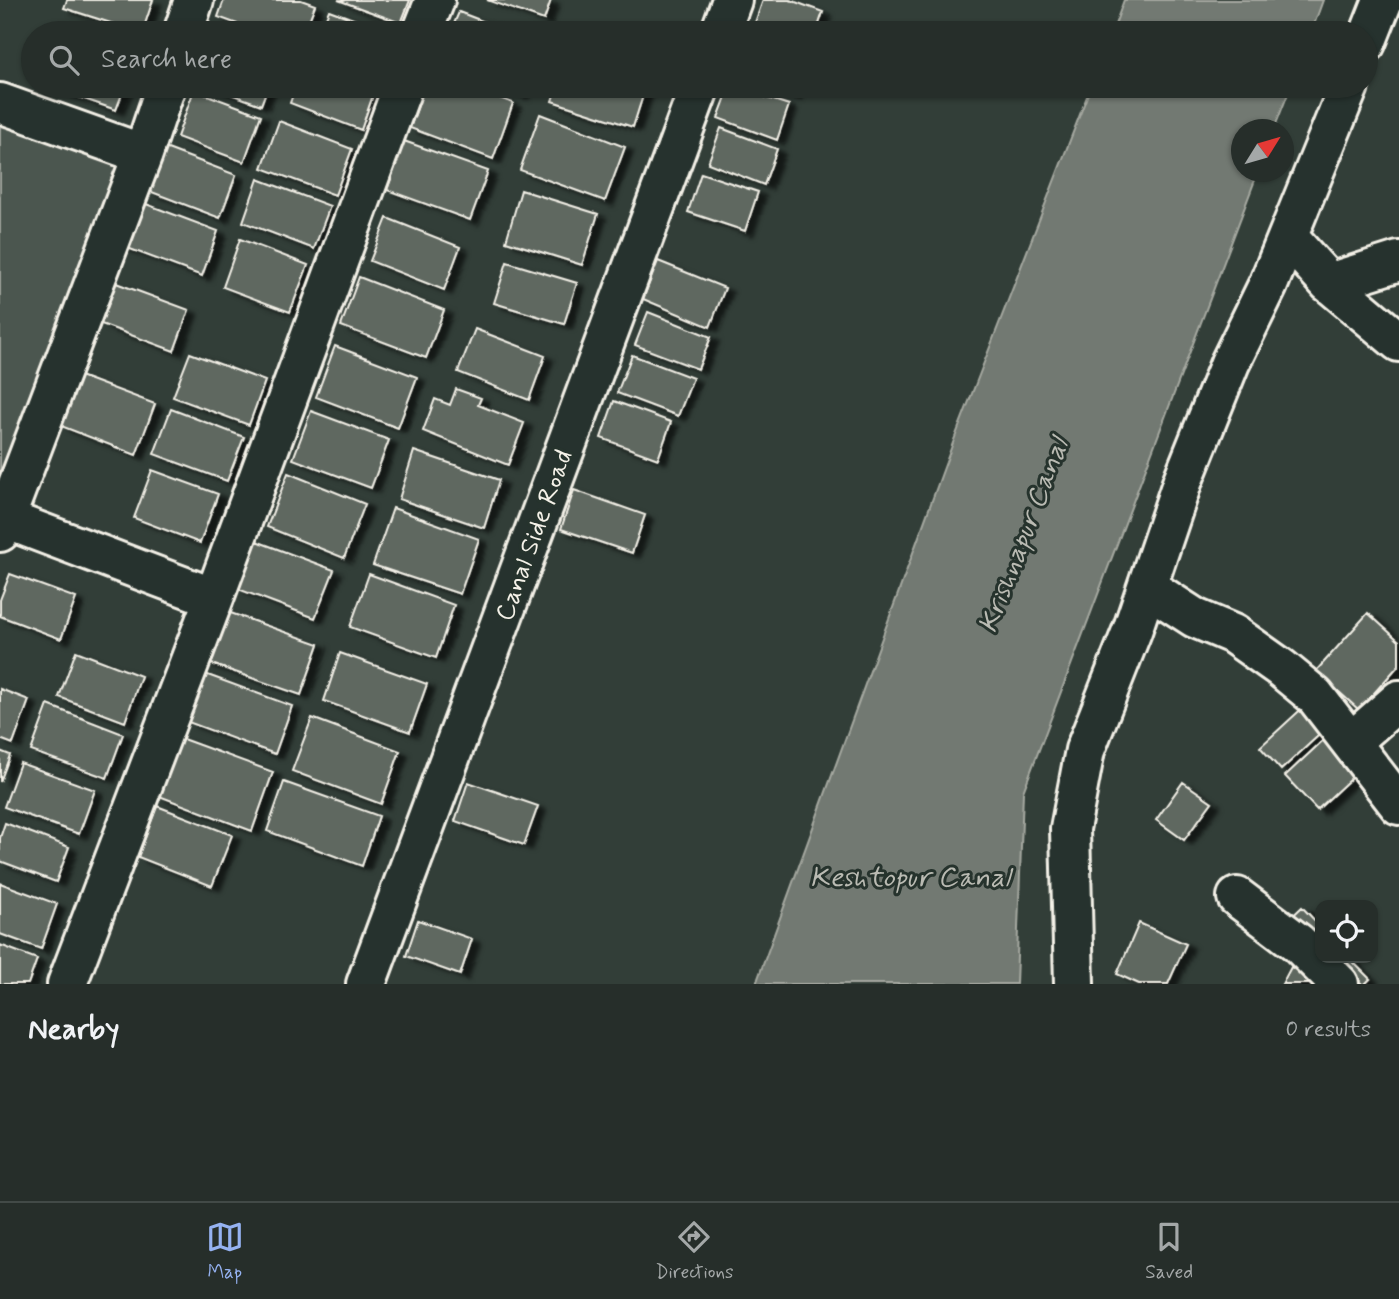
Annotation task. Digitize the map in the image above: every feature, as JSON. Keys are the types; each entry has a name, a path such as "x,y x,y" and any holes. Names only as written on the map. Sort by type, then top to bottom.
{"street":[{"path":"187,21 194,0"},
{"path":"427,21 435,0"},
{"path":"724,21 732,0"},
{"path":"1375,21 1383,0"},
{"path":"162,98 2,523 214,598"},
{"path":"67,984 214,598 399,98"},
{"name":"Canal Side Road","path":"366,984 696,98"},
{"path":"1074,984 1070,829 1085,750 1230,363 1268,285 1344,98"},
{"path":"0,103 143,154"},
{"path":"1288,237 1329,283 1399,342"},
{"path":"1329,283 1399,261"},
{"path":"1147,587 1195,618 1233,634 1282,667 1315,696 1399,805"},
{"path":"1351,742 1399,700"},
{"path":"1237,897 1298,943 1339,984"}],"shaded area":[{"path":"0,118 121,162 0,495"}],"water":[{"path":"1124,0 1323,0 1315,21 1116,21"},
{"name":"Keshtopur Canal","path":"1086,98 1286,98 1278,119 1231,119 1231,182 1254,182 1023,792 1016,984 756,984 954,440"}],"building":[{"path":"67,0 153,0 146,21 105,21 64,8"},
{"path":"224,0 301,0 315,5 309,21 229,21 218,17"},
{"path":"338,0 410,0 402,21"},
{"path":"487,0 551,0 544,20"},
{"path":"763,0 790,0 823,12 820,21 756,21"},
{"path":"329,10 359,21 325,21"},
{"path":"459,12 482,21 455,21"},
{"path":"82,98 120,98 116,110"},
{"path":"191,98 215,98 261,115 244,162 177,137"},
{"path":"242,98 264,98 261,105"},
{"path":"292,98 372,98 361,130 290,103"},
{"path":"421,98 500,98 513,103 493,159 410,128"},
{"path":"553,98 642,98 633,127 552,101"},
{"path":"726,98 767,98 789,105 777,140 718,118"},
{"path":"540,114 625,147 605,201 520,170"},
{"path":"279,121 352,149 335,195 262,168"},
{"path":"721,128 777,149 764,185 708,163"},
{"path":"404,141 488,171 470,220 387,190"},
{"path":"165,148 236,175 220,218 149,191"},
{"path":"701,173 758,192 745,231 688,212"},
{"path":"258,179 330,206 314,249 243,222"},
{"path":"521,190 598,214 582,265 506,241"},
{"path":"138,201 218,231 202,276 122,246"},
{"path":"387,218 460,247 444,290 370,261"},
{"path":"240,239 308,265 290,312 223,287"},
{"path":"658,261 725,288 710,327 643,299"},
{"path":"507,262 577,283 564,324 494,303"},
{"path":"359,277 444,310 426,358 341,326"},
{"path":"116,283 189,310 174,351 101,324"},
{"path":"648,312 711,337 698,369 635,345"},
{"path":"475,329 545,356 529,400 458,372"},
{"path":"335,346 417,377 398,428 316,397"},
{"path":"190,353 265,381 249,425 173,397"},
{"path":"632,355 693,378 678,416 617,393"},
{"path":"80,376 155,404 136,455 61,426"},
{"path":"456,389 481,398 478,405 524,423 508,465 423,431 435,399 450,405"},
{"path":"614,401 671,422 658,459 601,438"},
{"path":"171,409 244,437 227,481 154,454"},
{"path":"311,411 389,440 371,488 293,459"},
{"path":"414,451 499,480 484,528 399,499"},
{"path":"152,470 218,494 200,543 134,518"},
{"path":"288,473 365,504 344,558 267,527"},
{"path":"574,490 645,515 632,553 561,529"},
{"path":"393,508 479,539 460,594 373,565"},
{"path":"256,541 334,570 315,618 238,589"},
{"path":"10,574 76,598 61,639 0,616 0,600"},
{"path":"369,574 454,605 436,658 350,627"},
{"path":"222,610 319,644 301,695 206,662"},
{"path":"1368,613 1399,641 1399,665 1359,710 1316,671"},
{"path":"76,651 141,676 125,722 59,697"},
{"path":"340,653 427,684 410,732 324,701"},
{"path":"205,674 292,706 275,754 188,722"},
{"path":"0,689 29,700 13,744 0,739"},
{"path":"1309,702 1330,725 1281,770 1260,747"},
{"path":"48,705 123,734 107,778 31,751"},
{"path":"312,718 400,751 381,804 292,771"},
{"path":"1331,733 1363,767 1317,810 1285,776"},
{"path":"180,738 273,772 252,831 159,796"},
{"path":"0,751 10,755 0,782"},
{"path":"20,763 95,790 79,834 4,807"},
{"path":"284,782 379,816 362,866 267,831"},
{"path":"468,782 538,806 524,845 455,821"},
{"path":"1183,782 1212,802 1184,840 1156,820"},
{"path":"157,806 232,835 212,886 138,857"},
{"path":"5,823 69,847 56,882 0,861 0,838"},
{"path":"0,883 57,904 41,949 0,934"},
{"path":"1302,907 1315,921 1315,957 1284,924"},
{"path":"418,920 472,939 460,975 406,956"},
{"path":"1139,923 1186,944 1168,984 1139,984 1117,974"},
{"path":"0,945 37,959 28,984 0,984"},
{"path":"1320,963 1354,963 1370,979 1365,984 1340,984"},
{"path":"1291,967 1321,982 1320,984 1282,984"}],"water label":[{"name":"Krishnapur Canal","path":"1022,535"}]}
